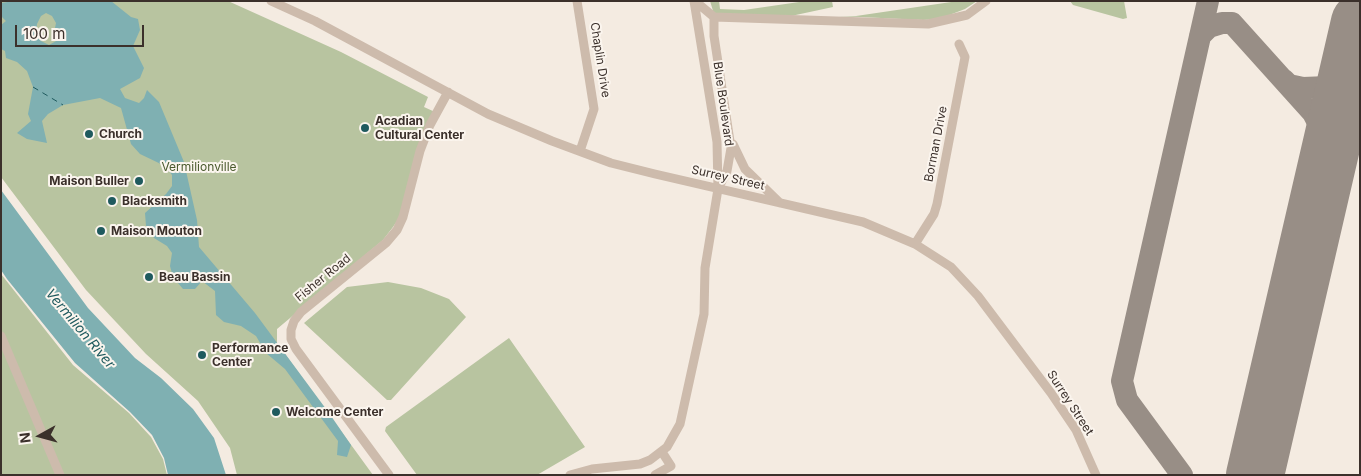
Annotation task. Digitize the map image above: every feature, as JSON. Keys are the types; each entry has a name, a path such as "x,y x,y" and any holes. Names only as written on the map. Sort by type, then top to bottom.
{"street":[{"name":"Surrey Street","path":"271,1 309,18 521,129 611,162 863,222 915,244 951,267 978,296 1051,393 1076,430 1096,475"},
{"name":"Chaplin Drive","path":"577,1 594,109 580,151"},
{"path":"694,1 714,17 936,24 966,15 986,1"},
{"name":"Blue Boulevard","path":"694,1 718,142 718,189"},
{"name":"Blue Boulevard","path":"714,17 714,36 731,139 745,169 780,203"},
{"name":"Borman Drive","path":"915,244 934,214 938,204 965,57 959,44"},
{"name":"Fisher Road","path":"390,475 296,349 291,339 291,330 297,316 386,243 397,230 403,217 420,151 430,125 448,92"},
{"name":"Blue Boulevard","path":"718,189 727,170 731,139"},
{"path":"570,475 592,469 640,464 662,452 673,440 680,424 704,314 705,268 718,189"},
{"path":"1,336 60,475"},
{"path":"655,475 671,466 662,452"}],"green space":[{"name":"Vermilionville","path":"1,1 228,1 341,52 428,97 424,107 435,112 399,218 383,240 277,329 277,343 373,475 237,475 230,448 198,401 146,354 86,290 1,177"},
{"path":"710,1 719,1 720,9 744,10 806,1 832,1 833,7 791,16 714,14"},
{"path":"958,1 977,1 965,9 939,19 839,16 856,16"},
{"path":"1070,1 1124,1 1127,18 1123,19 1073,5"},
{"path":"1,274 73,365 129,413 151,437 163,459 167,475 1,475"},
{"path":"388,282 421,288 449,299 466,317 391,400 387,400 304,323 347,287"},
{"path":"509,338 585,447 537,475 417,475 385,431 386,427"}],"water":[{"path":"14,1 111,1 131,17 138,19 140,30 133,46 144,68 140,78 120,89 125,98 139,103 144,98 147,90 159,102 184,162 197,220 199,247 255,313 329,413 351,445 347,457 337,455 338,441 285,369 266,353 256,336 241,326 224,322 216,315 215,291 202,281 195,289 183,289 173,277 170,266 172,253 167,246 154,238 146,226 145,213 172,186 172,175 165,166 140,154 131,144 121,108 100,98 63,105 48,114 42,121 47,143 27,139 17,133 31,121 28,114 33,87 27,71 17,62 6,58 5,51 1,49 1,25 6,21 1,16 1,3","holes":["46,13 52,16 56,23 55,28 58,40 49,45 41,41 36,34 37,24 41,16"]},
{"name":"Vermilion River","path":"1,190 88,308 135,358 161,378 193,409 214,438 226,475 168,475 164,458 152,435 130,412 75,363 7,279 1,270"}],"ferry route":[{"path":"33,87 63,105"}],"taxiway":[{"path":"1182,475 1127,400 1122,381 1208,1"},
{"path":"1200,36 1209,27 1222,23 1232,23 1313,113 1326,138 1328,161"},
{"path":"1284,80 1289,85 1303,88 1328,87 1339,78 1350,64"}],"runway":[{"path":"1255,475 1360,22"}],"place":[{"name":"Acadian Cultural Center","path":"365,128"},
{"name":"Church","path":"89,134"},
{"name":"Maison Buller","path":"139,181"},
{"name":"Blacksmith","path":"112,201"},
{"name":"Maison Mouton","path":"101,231"},
{"name":"Beau Bassin","path":"149,277"},
{"name":"Performance Center","path":"202,355"},
{"name":"Welcome Center","path":"276,412"}]}
